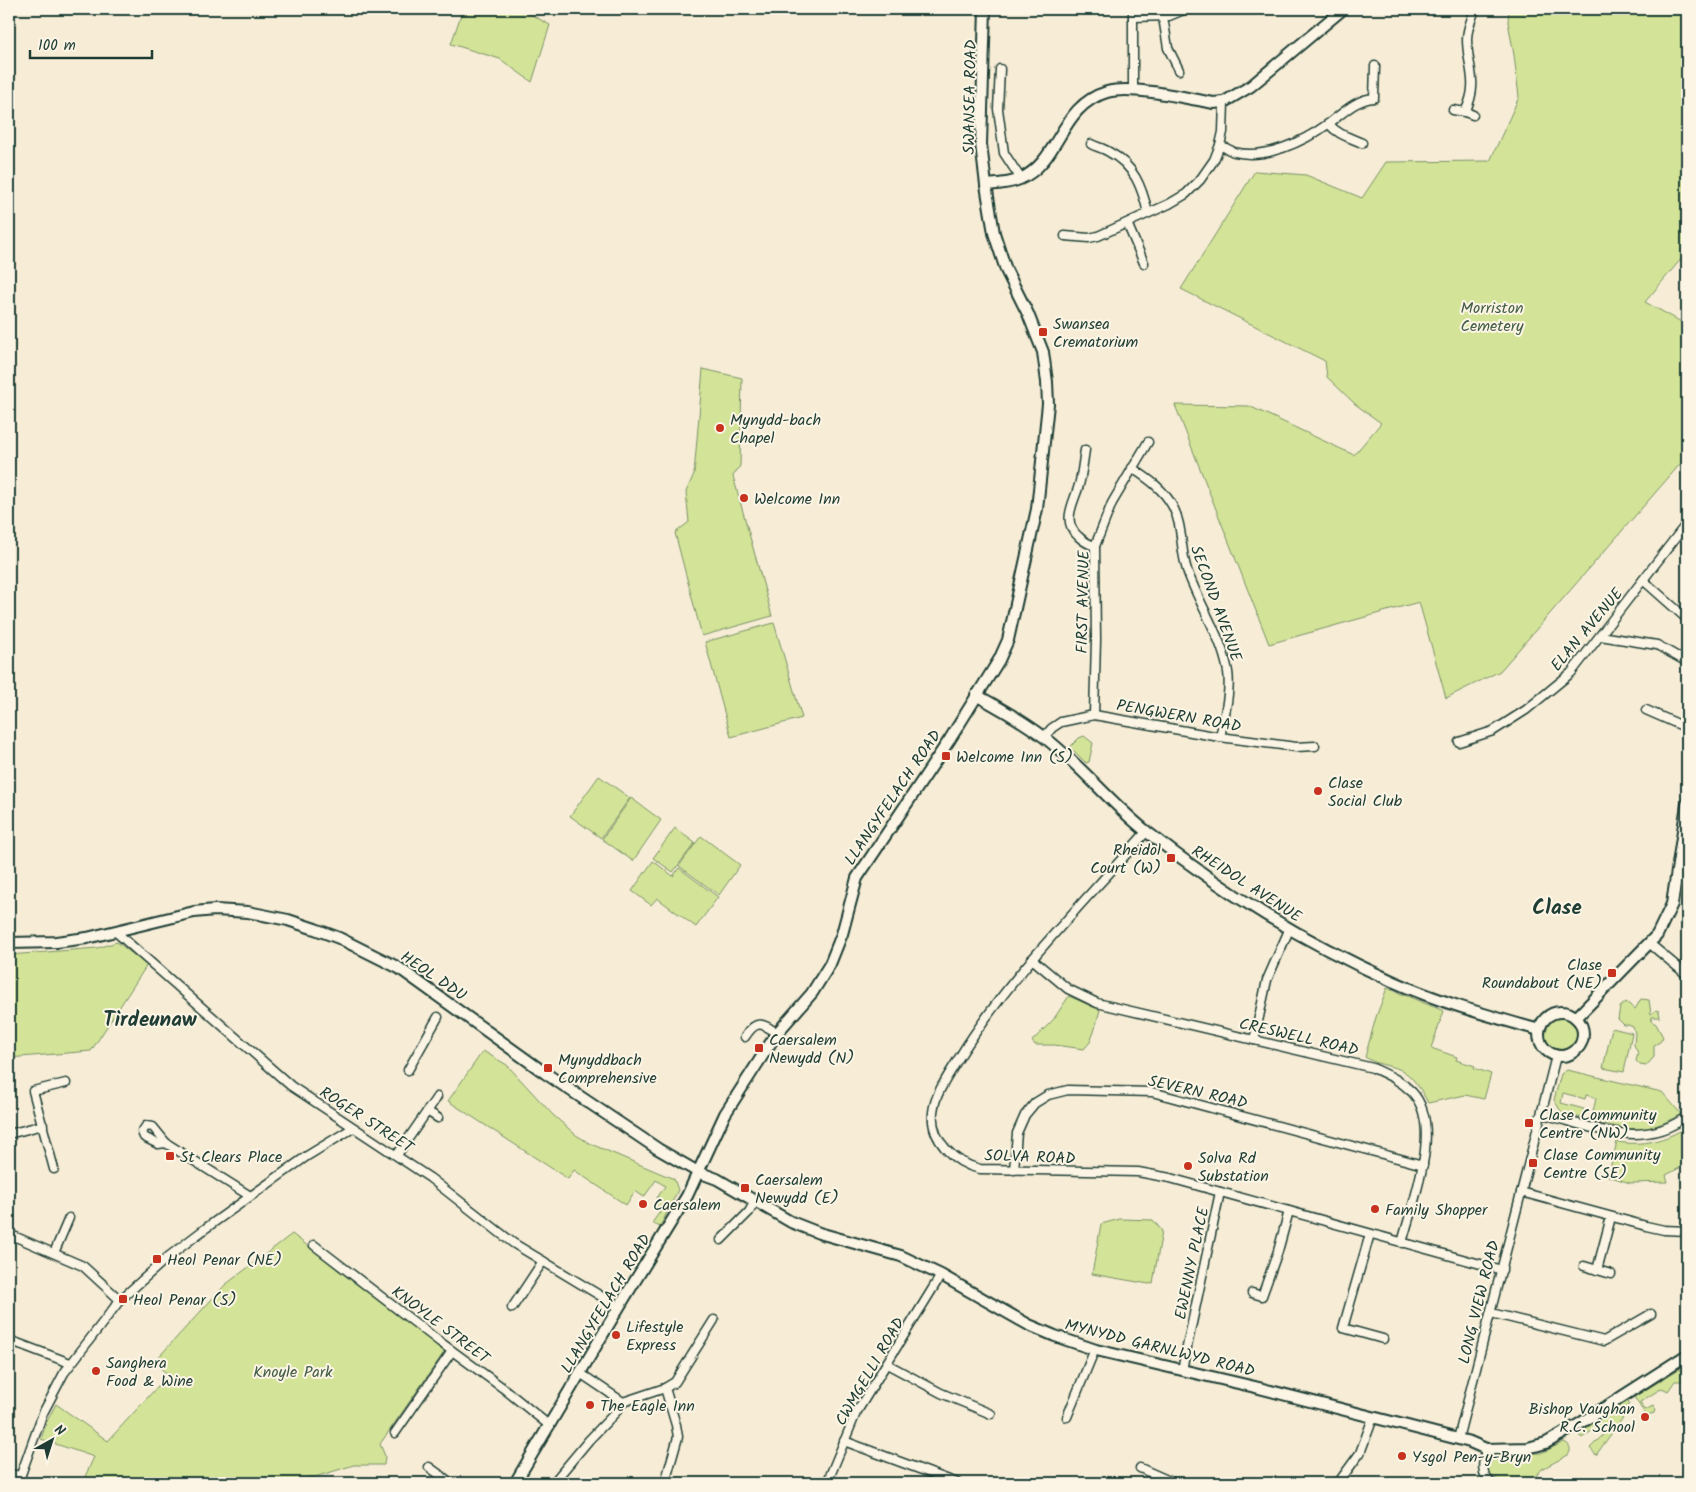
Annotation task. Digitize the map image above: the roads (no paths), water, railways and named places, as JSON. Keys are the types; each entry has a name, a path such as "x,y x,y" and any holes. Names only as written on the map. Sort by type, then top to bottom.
{"street":[{"name":"SWANSEA ROAD","path":"985,9 981,144 986,185"},
{"path":"1133,90 1133,13 1163,17 1186,9"},
{"path":"986,185 1009,183 1021,179 1043,162 1073,114 1090,99 1108,91 1133,90 1213,103 1224,102 1252,86 1343,9"},
{"path":"1465,112 1472,91 1467,39 1468,27 1475,9"},
{"path":"1163,17 1168,48 1179,70"},
{"path":"1220,146 1234,152 1248,153 1280,149 1313,134 1357,103 1374,98 1375,66"},
{"path":"1000,70 998,109 1004,153 1021,179"},
{"path":"1065,236 1089,238 1117,229 1186,194 1200,180 1214,160 1220,146 1223,132 1224,102"},
{"path":"1453,110 1473,115"},
{"path":"1329,124 1343,136 1362,142"},
{"path":"1091,144 1108,151 1132,169 1139,182 1148,213"},
{"name":"LLANGYFELACH ROAD","path":"515,1483 687,1196 725,1114 777,1033 812,993 831,962 842,934 856,878 950,739 999,660 1008,640 1037,508 1048,404 1047,382 1043,352 1028,314 1006,270 994,233 986,185"},
{"path":"1127,223 1144,262"},
{"name":"FIRST AVENUE","path":"1094,715 1096,640 1095,546 1112,503 1148,442"},
{"path":"1086,450 1080,482 1070,509 1069,524 1074,533 1081,539 1095,546"},
{"name":"SECOND AVENUE","path":"1132,468 1154,483 1165,494 1172,506 1178,518 1182,554 1187,570 1221,643 1228,675 1220,737"},
{"name":"ELAN AVENUE","path":"1459,742 1493,731 1526,710 1571,673 1686,528"},
{"path":"1643,580 1687,619"},
{"path":"1600,636 1657,645 1687,662"},
{"name":"RHEIDOL AVENUE","path":"976,695 1044,738 1146,832 1212,881 1289,930 1393,981 1439,999 1539,1030"},
{"path":"1646,710 1687,728"},
{"name":"PENGWERN ROAD","path":"1044,738 1052,728 1061,722 1094,715 1220,737 1296,747 1315,746"},
{"path":"1576,1018 1657,935 1672,904 1687,804"},
{"name":"SOLVA ROAD","path":"1146,832 1004,991 974,1033 937,1096 933,1112 936,1133 940,1142 962,1163 980,1169 1138,1172 1170,1178 1502,1270"},
{"name":"HEOL DDU","path":"9,943 56,942 87,938 194,912 215,910 248,912 288,920 339,938 405,972 546,1073 658,1149 698,1172"},
{"path":"1254,1040 1267,980 1289,930"},
{"name":"ROGER STREET","path":"116,932 291,1086 430,1178 512,1243 619,1307"},
{"path":"1649,943 1687,975"},
{"name":"CRESWELL ROAD","path":"1032,959 1068,989 1097,1003 1373,1068 1395,1078 1413,1094 1422,1110 1427,1128 1423,1164 1402,1243"},
{"path":"1556,1012 1566,1012 1576,1018 1582,1026 1582,1042 1571,1054 1556,1056 1543,1048 1539,1040 1539,1030 1547,1017 1556,1012"},
{"path":"408,1070 438,1017"},
{"path":"745,1037 750,1028 759,1024 777,1033"},
{"name":"LONG VIEW ROAD","path":"1458,1439 1556,1056"},
{"path":"54,1169 33,1090 66,1083"},
{"name":"SEVERN ROAD","path":"1014,1170 1016,1133 1025,1115 1035,1103 1048,1095 1068,1090 1152,1092 1423,1164"},
{"path":"397,1155 436,1098"},
{"path":"427,1111 438,1118"},
{"path":"1542,1114 1628,1134 1650,1134 1667,1128 1687,1116"},
{"path":"9,1134 43,1125"},
{"path":"9,1474 20,1479 43,1413 70,1363 120,1300 168,1257 250,1196 307,1156 353,1128"},
{"path":"166,1143 250,1196"},
{"name":"MYNYDD GARNLWYD ROAD","path":"698,1172 717,1179 791,1222 819,1233 901,1256 941,1275 1029,1325 1055,1336 1095,1349 1458,1439 1486,1450"},
{"name":"EWENNY PLACE","path":"1182,1370 1220,1192"},
{"path":"1521,1192 1664,1230 1687,1231"},
{"path":"721,1240 748,1212 755,1201"},
{"path":"1252,1293 1262,1296 1278,1251 1289,1211"},
{"path":"1596,1270 1611,1217"},
{"path":"54,1253 68,1218"},
{"path":"9,1234 82,1266 120,1300"},
{"path":"1370,1234 1343,1328 1383,1339"},
{"name":"KNOYLE STREET","path":"314,1245 503,1388 550,1426"},
{"path":"512,1308 542,1261"},
{"path":"1584,1266 1611,1274"},
{"name":"CWMGELLI ROAD","path":"827,1483 856,1413 941,1275"},
{"path":"1491,1313 1604,1341 1651,1314"},
{"path":"553,1483 623,1402 666,1388 675,1382 714,1320"},
{"path":"9,1340 70,1363"},
{"path":"1067,1418 1095,1349"},
{"path":"395,1433 452,1350"},
{"path":"1491,1483 1486,1479 1482,1470 1486,1450 1528,1448 1546,1443 1581,1423 1687,1355"},
{"path":"887,1364 941,1393 992,1414"},
{"path":"580,1373 623,1402"},
{"path":"665,1483 678,1437 666,1388"},
{"path":"1338,1483 1360,1453 1374,1418"},
{"path":"844,1441 957,1483"},
{"path":"429,1467 447,1480 446,1483"},
{"path":"1140,1468 1168,1482"}],"place":[{"name":"Swansea Crematorium","path":"1043,332"},
{"name":"Mynydd-bach Chapel","path":"720,428"},
{"name":"Welcome Inn","path":"744,498"},
{"name":"Welcome Inn (S)","path":"946,756"},
{"name":"Clase Social Club","path":"1318,791"},
{"name":"Rheidol Court (W)","path":"1171,858"},
{"name":"Clase Roundabout (NE)","path":"1612,973"},
{"name":"Caersalem Newydd (N)","path":"759,1048"},
{"name":"Mynyddbach Comprehensive","path":"548,1068"},
{"name":"Clase Community Centre (NW)","path":"1529,1123"},
{"name":"St Clears Place","path":"170,1156"},
{"name":"Clase Community Centre (SE)","path":"1533,1163"},
{"name":"Solva Rd Substation","path":"1188,1166"},
{"name":"Caersalem Newydd (E)","path":"745,1188"},
{"name":"Caersalem","path":"643,1204"},
{"name":"Family Shopper","path":"1375,1209"},
{"name":"Heol Penar (NE)","path":"157,1259"},
{"name":"Heol Penar (S)","path":"123,1299"},
{"name":"Lifestyle Express","path":"616,1335"},
{"name":"Sanghera Food & Wine","path":"96,1371"},
{"name":"The Eagle Inn","path":"590,1405"},
{"name":"Bishop Vaughan R.C. School","path":"1645,1417"},
{"name":"Ysgol Pen-y-Bryn","path":"1402,1456"}],"district":[{"name":"Clase","path":"1557,907"},
{"name":"Tirdeunaw","path":"150,1019"}],"park label":[{"name":"Morriston Cemetery","path":"1492,316"},
{"name":"Knoyle Park","path":"293,1371"}]}
